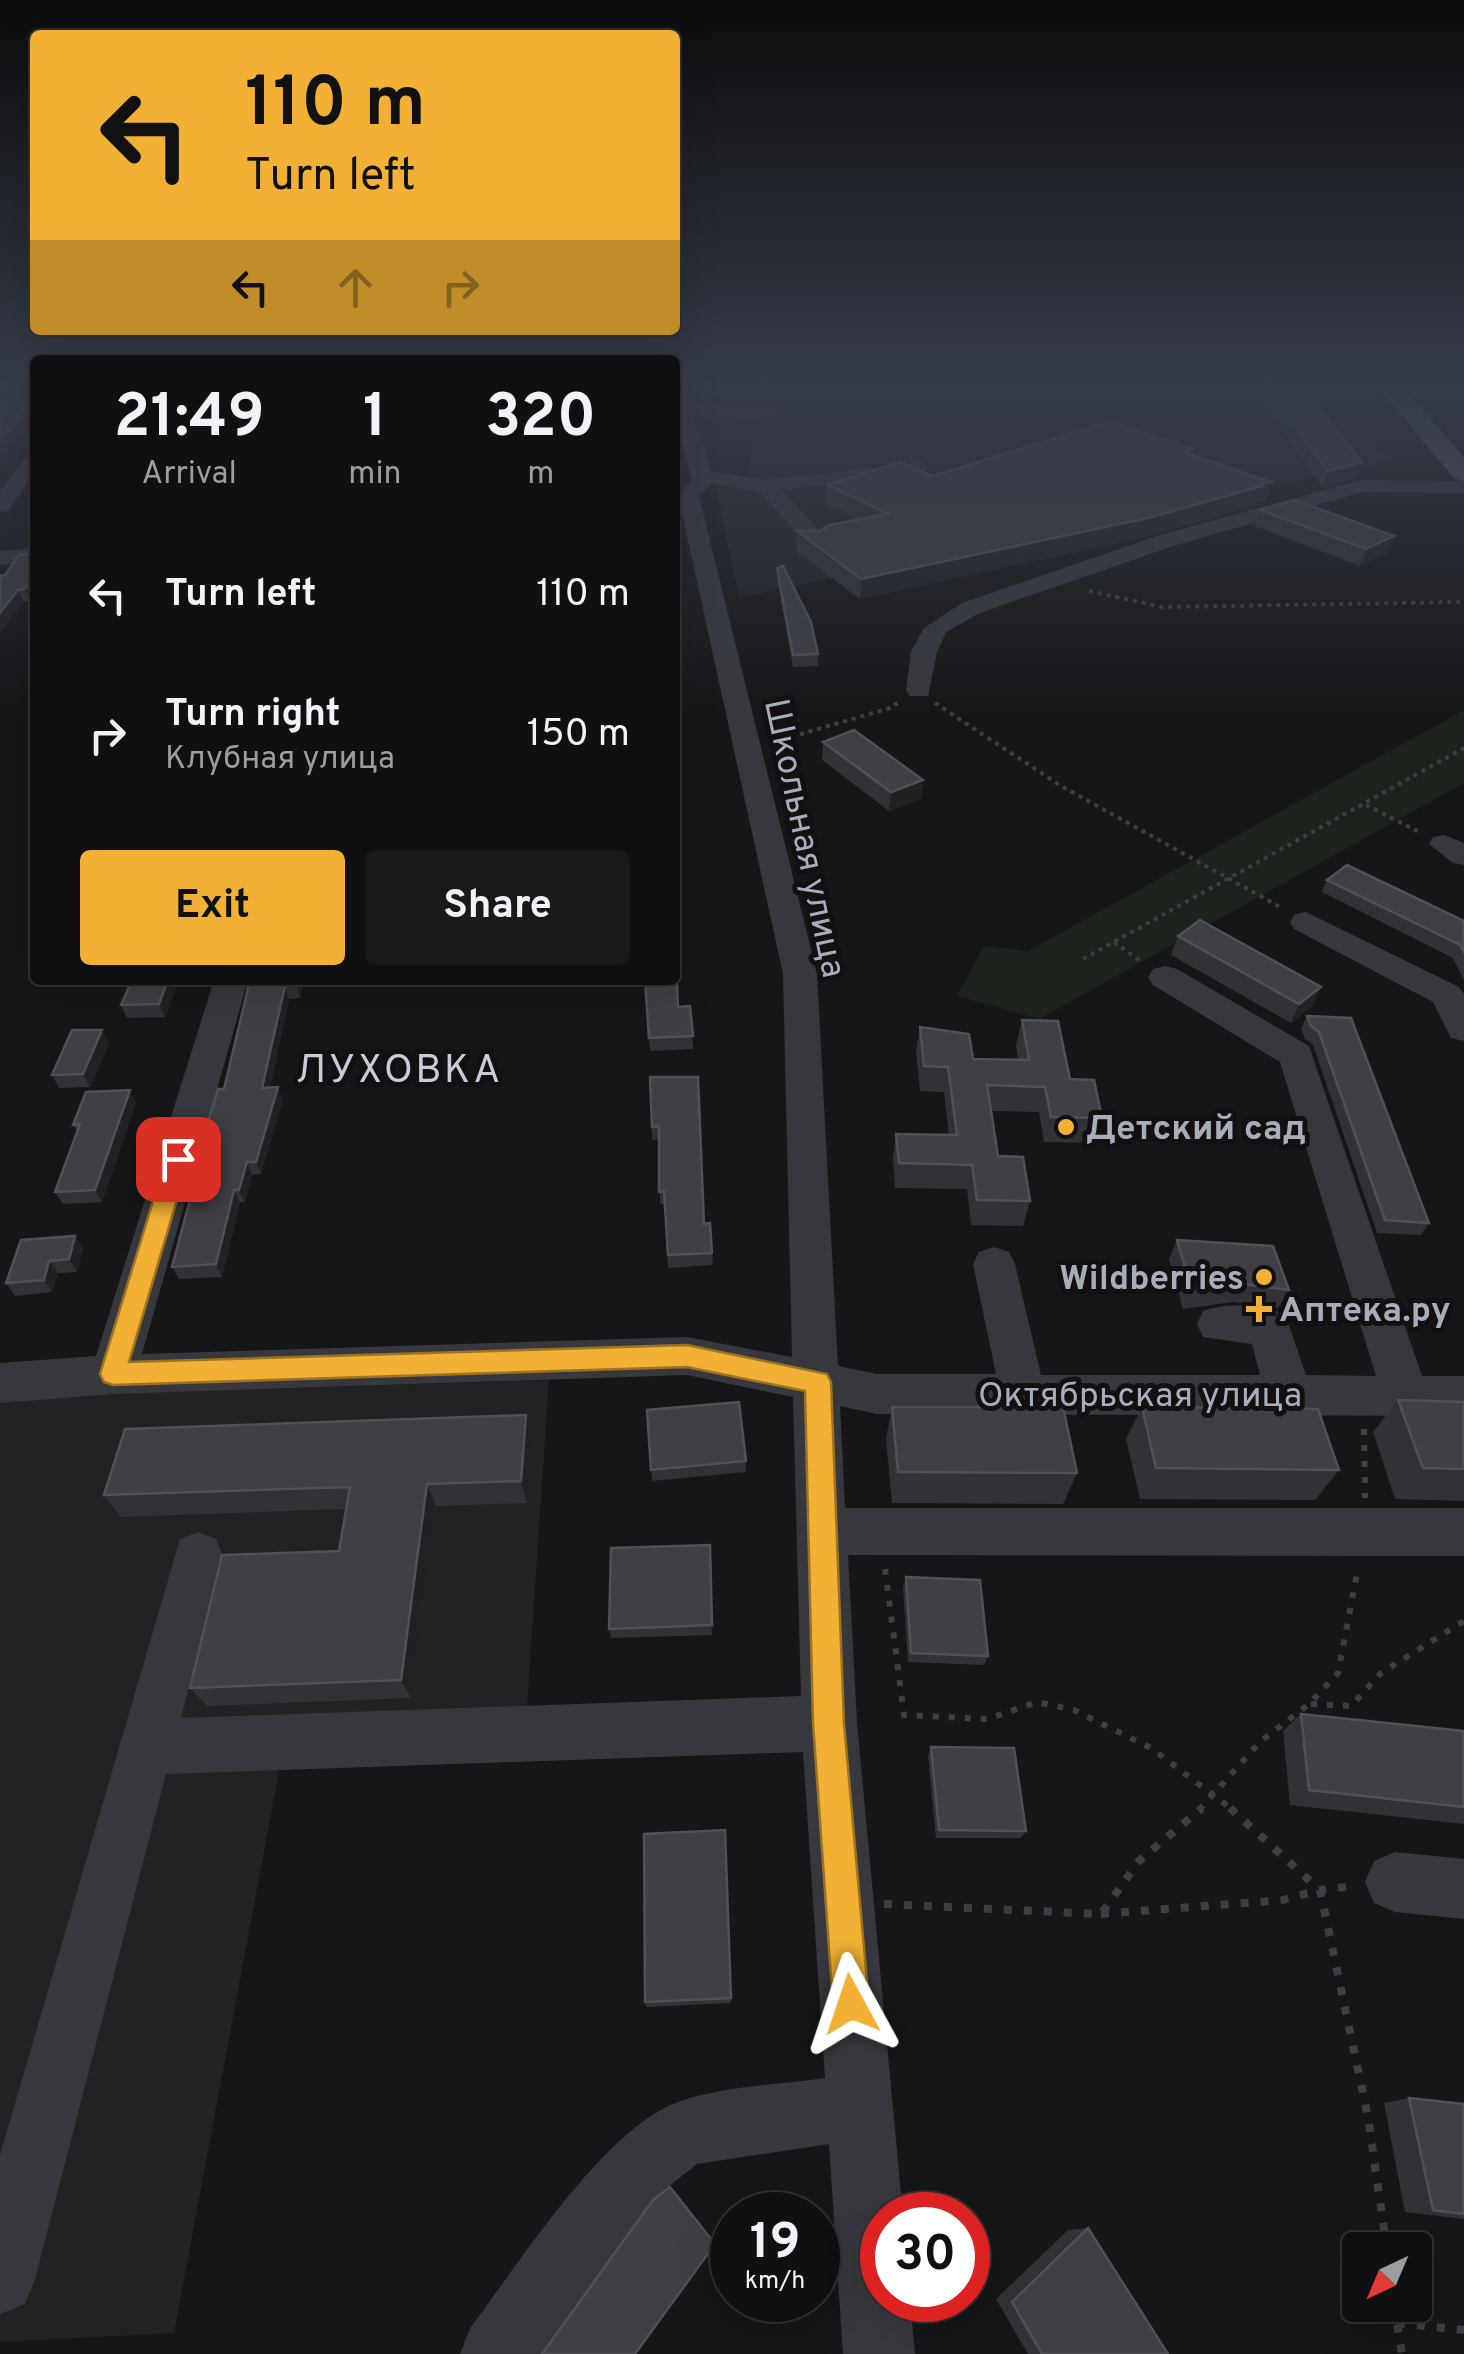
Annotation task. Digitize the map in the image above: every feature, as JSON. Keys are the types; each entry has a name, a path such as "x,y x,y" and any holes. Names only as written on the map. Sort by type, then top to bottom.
{"street":[{"name":"Школьная улица","path":"689,496 800,974 818,1382"},
{"path":"774,496 817,540"},
{"path":"918,690 924,652 936,628 971,608 1168,540 1327,496"},
{"path":"0,558 30,555"},
{"path":"1306,922 1447,995 1464,1029"},
{"path":"1165,978 1296,1055 1391,1395"},
{"path":"113,1374 230,985"},
{"path":"994,1264 1023,1394"},
{"path":"1219,1324 1269,1327 1288,1394"},
{"name":"Октябрьская улица","path":"0,1384 113,1374 687,1356 877,1394 1464,1396"},
{"path":"818,1382 850,1532 828,1723 879,2354"},
{"path":"850,1532 1464,1532"},
{"path":"0,2279 198,1556"},
{"path":"144,1747 828,1723"},
{"path":"1395,1882 1464,1889"},
{"path":"496,2354 629,2176 683,2133 859,2106"}],"path":[{"path":"1061,577 1083,590 1162,607 1464,602"},
{"path":"747,747 890,708 918,690 976,735 1036,773 1232,877 1306,922"},
{"path":"1083,959 1464,748"},
{"path":"1366,805 1454,850"},
{"path":"1114,942 1165,978"},
{"path":"1102,1914 1139,1860 1215,1795 1260,1742 1309,1704 1338,1673 1368,1532 1363,1436 1366,1412 1391,1395"},
{"path":"850,1532 904,1715 992,1720 1034,1701 1090,1716 1173,1762 1248,1820 1320,1890 1368,2117 1384,2232"},
{"path":"1309,1704 1351,1706 1380,1673 1464,1621"},
{"path":"843,1902 1102,1914 1284,1900 1320,1890 1395,1882"},
{"path":"1402,2354 1397,2323 1464,2330"}],"shaded area":[{"path":"718,496 1224,496 739,598"},
{"path":"1464,710 1464,783 1039,1019 957,996 984,946 1028,951"},
{"path":"549,1380 524,1752 281,1761 174,2333 0,2342 0,1397"}],"building":[{"path":"850,496 1227,496 1148,518 861,579 797,531 820,531 829,525 888,514"},
{"path":"1295,500 1394,536 1366,549 1260,510"},
{"path":"30,554 30,581 0,613 0,576 5,575 19,555"},
{"path":"783,566 811,622 818,654 793,655 777,568"},
{"path":"854,730 923,780 891,792 823,742"},
{"path":"1347,865 1464,921 1464,952 1460,945 1327,880"},
{"path":"1200,920 1321,987 1299,1004 1178,936"},
{"path":"130,985 166,985 159,1004 121,1005"},
{"path":"249,985 296,985 285,986 262,1088 278,1087 256,1162 247,1162 239,1190 234,1190 216,1264 172,1267 192,1192 187,1192 218,1089 224,1089"},
{"path":"645,985 677,985 678,1007 690,1006 693,1036 649,1038"},
{"path":"1307,1016 1351,1018 1429,1223 1385,1220 1319,1032"},
{"path":"1022,1020 1058,1021 1070,1079 1094,1080 1102,1118 1051,1117 1045,1087 987,1085 998,1156 1023,1157 1030,1201 977,1200 972,1165 899,1163 896,1134 957,1135 948,1067 924,1066 920,1027 969,1034 973,1059 1029,1060"},
{"path":"72,1030 102,1030 83,1074 52,1075"},
{"path":"650,1077 698,1077 704,1224 710,1223 712,1253 668,1255 664,1191 659,1192 659,1126 652,1127"},
{"path":"130,1090 95,1190 55,1192 80,1124 73,1125 86,1092"},
{"path":"75,1236 69,1259 49,1261 44,1280 6,1283 21,1240"},
{"path":"1177,1240 1273,1246 1289,1290 1243,1284 1192,1291"},
{"path":"1398,1400 1464,1402 1464,1469 1423,1468"},
{"path":"739,1402 746,1461 651,1470 647,1410"},
{"path":"892,1407 1063,1407 1077,1473 898,1472"},
{"path":"1142,1407 1318,1409 1339,1470 1156,1468"},
{"path":"526,1415 521,1481 427,1484 401,1680 190,1688 222,1555 339,1551 350,1487 104,1495 125,1429"},
{"path":"710,1545 712,1625 609,1629 611,1548"},
{"path":"906,1577 980,1580 988,1656 911,1653"},
{"path":"1301,1714 1464,1731 1464,1807 1309,1790"},
{"path":"931,1747 1014,1748 1026,1831 939,1830"},
{"path":"725,1830 731,1998 645,2002 644,1834"},
{"path":"1409,2098 1464,2104 1464,2214 1433,2210"},
{"path":"670,2187 710,2238 710,2251 635,2354 542,2354 653,2200"},
{"path":"1088,2228 1168,2354 1042,2354 1012,2302"}],"place":[{"name":"Детский сад","path":"1066,1127"},
{"name":"Wildberries","path":"1264,1277"},
{"name":"Аптека.ру","path":"1259,1309"}],"district":[{"name":"ЛУХОВКА","path":"399,1068"}],"route":[{"path":"178,1159 113,1374 687,1356 818,1382 828,1723 851,2004"}]}
